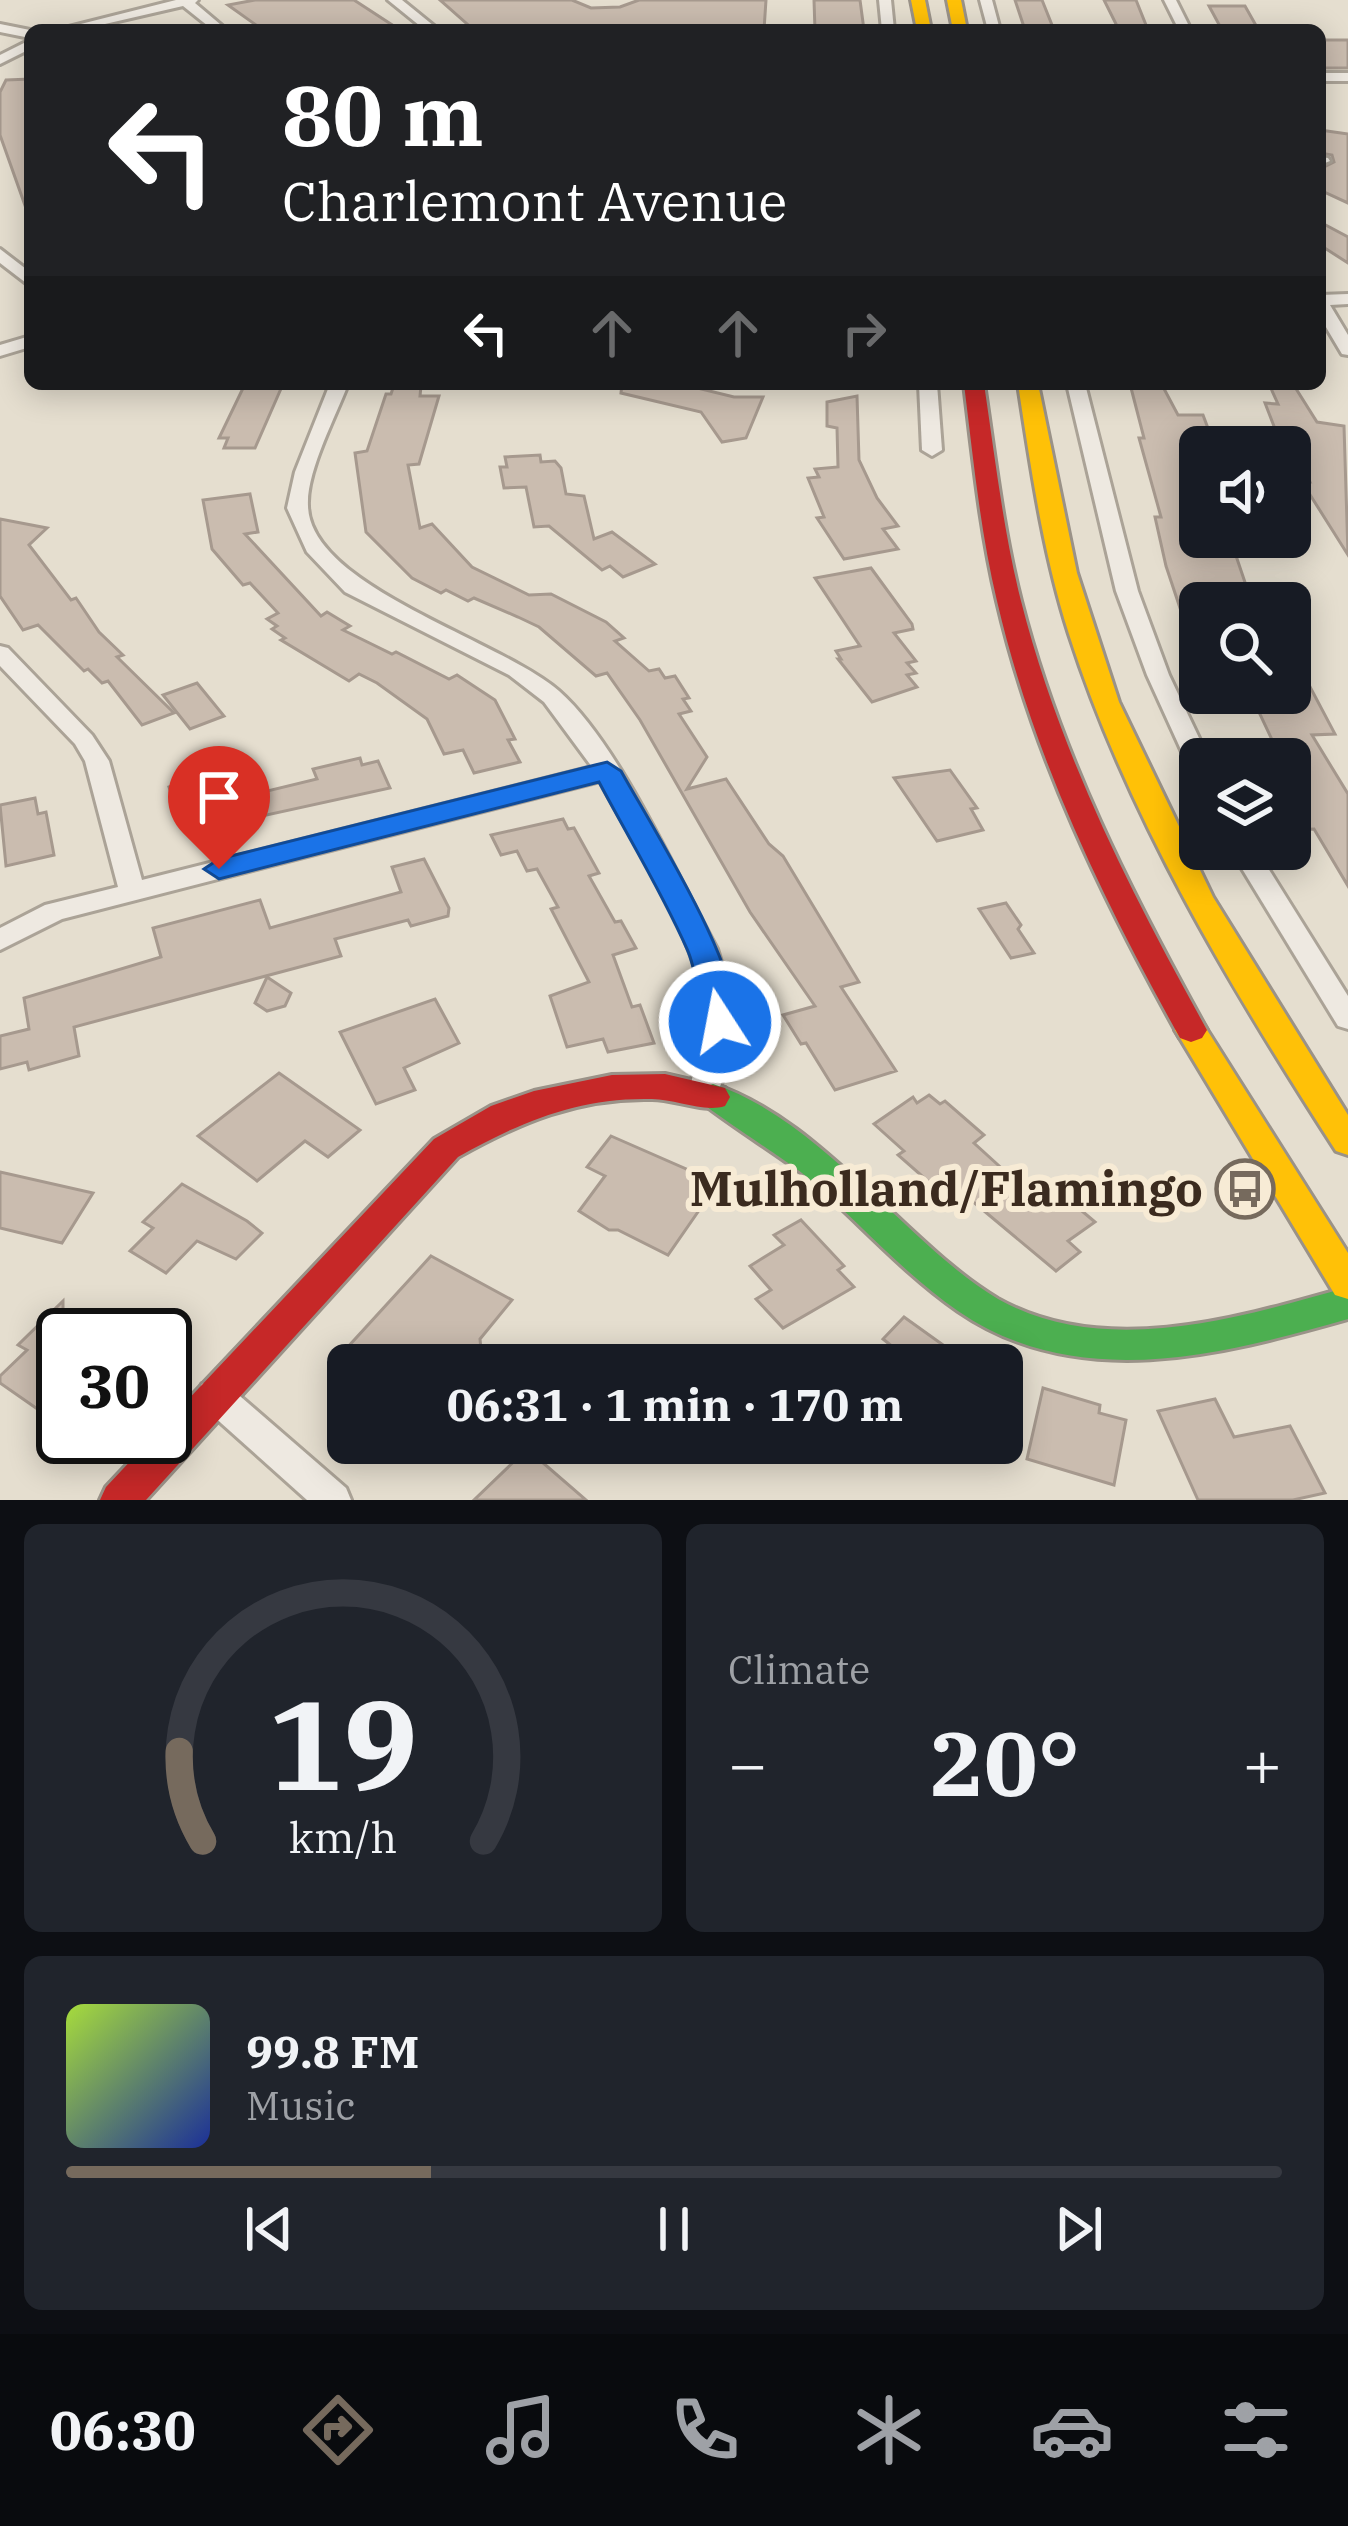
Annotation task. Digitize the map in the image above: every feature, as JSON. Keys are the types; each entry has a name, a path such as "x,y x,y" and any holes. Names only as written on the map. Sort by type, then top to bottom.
{"main road":[{"path":"975,390 998,550 1017,632 1046,726 1091,837 1152,962 1233,1106 1348,1285"},
{"path":"1029,390 1070,591 1135,772 1228,951 1348,1142"},
{"path":"120,1500 446,1148 511,1112 585,1092 704,1092 777,1132 960,1292 1015,1324 1081,1342 1148,1348 1212,1341 1348,1303"}],"street":[{"path":"88,24 187,0 214,24"},
{"path":"394,0 425,24"},
{"path":"0,254 24,275"},
{"path":"1326,312 1348,350"},
{"path":"337,390 305,472 297,508 317,552 352,587 518,670 576,724 607,771 703,949 716,983 720,1022 704,1092"},
{"path":"928,390 932,450"},
{"path":"1077,390 1127,591 1187,738"},
{"path":"0,653 84,740 98,761 132,890"},
{"path":"0,940 54,912 132,890 607,771"},
{"path":"1256,870 1348,1019"},
{"path":"214,1395 333,1500"}],"building":[{"path":"255,0 354,0 391,24 255,24 228,5"},
{"path":"440,0 572,0 591,8 620,7 639,0 766,0 764,24 467,24"},
{"path":"814,0 860,0 863,24 815,24"},
{"path":"1015,0 1042,0 1052,24 1023,24"},
{"path":"1104,0 1136,0 1146,24 1116,24"},
{"path":"1209,6 1245,6 1255,24 1219,24"},
{"path":"1326,40 1348,40 1348,68 1326,68"},
{"path":"24,79 24,203 0,135 0,92 6,80"},
{"path":"1326,131 1348,134 1348,203 1326,193 1326,166 1334,162 1326,154"},
{"path":"1326,225 1348,237 1348,263 1326,249"},
{"path":"242,390 280,390 255,448 224,448 228,438 219,438"},
{"path":"392,390 421,390 420,396 439,396 419,464 408,465 420,528 432,524 472,567 529,595 551,594 606,622 624,638 615,641 649,671 659,669 665,678 675,676 691,711 679,714 707,757 687,789 726,779 769,844 783,856 859,982 841,987 896,1071 835,1090 806,1043 801,1044 783,1015 815,1006 750,912 640,720 607,673 596,676 539,627 474,598 468,601 446,590 441,593 412,578 366,532 355,453 367,451 386,394"},
{"path":"705,390 763,397 746,438 722,442 701,412 621,393"},
{"path":"1132,390 1165,390 1178,415 1203,415 1207,426 1179,426 1179,558 1237,558 1245,582 1179,582 1179,605 1139,438 1144,438"},
{"path":"1272,390 1297,390 1317,422 1344,426 1348,555 1311,496 1311,426 1274,426 1265,403 1278,404"},
{"path":"857,396 859,460 877,498 898,526 883,529 898,549 844,559 817,518 824,517 808,478 819,477 815,469 838,467 837,428 827,426 827,402"},
{"path":"540,455 541,462 555,461 561,468 566,494 584,496 594,539 612,532 655,564 623,577 610,566 602,570 549,526 534,527 526,487 504,488 500,467 507,467 505,457"},
{"path":"250,494 258,532 245,534 321,616 327,612 350,626 343,630 449,679 457,675 495,700 515,739 508,740 520,762 474,773 463,750 444,754 427,719 377,683 359,674 349,681 281,640 285,638 267,619 278,613 250,583 243,585 212,549 203,500"},
{"path":"0,519 47,528 29,545 71,600 76,598 99,632 123,655 117,657 174,713 142,725 108,681 102,683 88,669 84,671 38,625 23,630 0,596"},
{"path":"871,568 912,624 913,629 894,633 916,661 907,663 916,673 907,675 917,687 872,702 838,659 836,651 860,646 815,578"},
{"path":"197,683 224,716 190,729 163,695"},
{"path":"1311,689 1335,734 1312,735 1348,794 1348,886 1311,829 1311,738 1271,738 1260,714 1311,714"},
{"path":"360,758 362,765 378,761 390,788 221,825 211,803 177,811 169,787 232,765 247,796 317,779 313,769"},
{"path":"950,770 977,808 971,809 983,830 937,841 894,778"},
{"path":"35,798 38,814 46,812 54,855 6,866 0,805"},
{"path":"563,819 568,829 574,828 599,873 589,876 615,922 621,921 636,948 613,955 632,1007 640,1005 654,1043 608,1052 603,1039 567,1047 550,996 589,982 551,909 558,907 537,869 527,871 517,851 501,855 491,835"},
{"path":"424,859 449,908 448,916 411,926 408,920 335,939 341,956 74,1027 79,1056 29,1070 27,1062 0,1069 0,1036 29,1029 24,998 161,957 153,928 260,900 270,928 401,892 392,867"},
{"path":"1006,903 1034,953 1011,958 979,909"},
{"path":"267,977 291,993 285,1006 267,1011 255,1003"},
{"path":"435,999 459,1043 404,1068 415,1090 376,1104 340,1032"},
{"path":"279,1073 360,1130 328,1157 305,1141 257,1181 198,1136"},
{"path":"929,1095 940,1104 945,1101 984,1135 974,1143 1008,1174 1015,1170 1040,1192 1050,1184 1095,1222 1068,1241 1080,1252 1056,1271 941,1175 930,1183 898,1155 904,1151 874,1124 913,1097 917,1103"},
{"path":"611,1136 718,1183 668,1255 609,1230 579,1211 605,1176 587,1167"},
{"path":"0,1172 93,1193 62,1243 0,1228"},
{"path":"182,1184 262,1233 236,1259 197,1241 166,1273 130,1251 153,1228 143,1222"},
{"path":"801,1220 844,1266 838,1270 854,1287 783,1328 756,1299 771,1290 750,1266 784,1245 774,1235"},
{"path":"431,1256 512,1300 480,1344 351,1344"},
{"path":"904,1317 942,1344 889,1344 883,1339"},
{"path":"36,1327 36,1408 0,1383 0,1376 27,1350 18,1345"},
{"path":"1043,1388 1100,1405 1099,1413 1126,1420 1114,1485 1027,1459"},
{"path":"1215,1399 1234,1437 1290,1426 1325,1493 1293,1500 1198,1500 1158,1411"},
{"path":"511,1464 544,1464 586,1500 474,1500"}],"traffic: fast":[{"path":"713,1097 802,1152 968,1298 1001,1318 1043,1334 1086,1343 1175,1342 1219,1336 1348,1303"}],"traffic: slow":[{"path":"918,0 923,24"},
{"path":"954,0 959,24"},
{"path":"1029,390 1050,510 1082,634 1106,702 1198,897 1348,1142"},
{"path":"1191,1030 1348,1284"}],"traffic: jam":[{"path":"975,390 1003,574 1042,713 1085,822 1191,1030"},
{"path":"120,1500 446,1148 512,1112 585,1092 665,1087 713,1097"}],"place":[{"name":"Mulholland/Flamingo","path":"1245,1189"}],"route":[{"path":"219,869 607,771 703,949 716,983 720,1022"}]}
